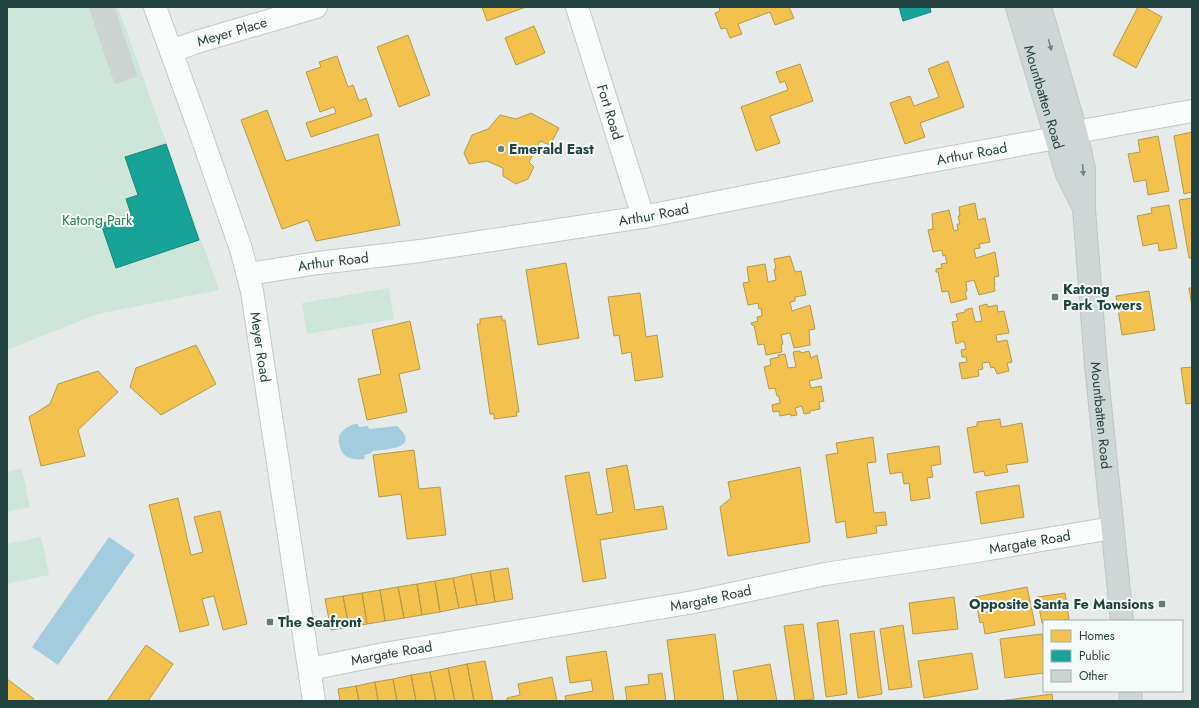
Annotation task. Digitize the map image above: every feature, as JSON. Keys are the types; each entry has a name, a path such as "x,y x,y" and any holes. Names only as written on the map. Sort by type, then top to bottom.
{"main road":[{"name":"Mountbatten Road","path":"1017,7 1066,135"},
{"name":"Mountbatten Road","path":"1040,7 1066,135 1067,174 1084,209 1096,366 1122,620"}],"street":[{"name":"Meyer Road","path":"155,7 238,242 252,291 314,701"},
{"name":"Meyer Place","path":"171,51 316,7"},
{"name":"Fort Road","path":"577,7 643,217"},
{"name":"Arthur Road","path":"248,274 318,263 427,250 643,217 1192,111"},
{"name":"Margate Road","path":"310,669 384,654 694,602 825,574 1112,528"}],"green space":[{"name":"Katong Park","path":"7,7 118,7 219,290 98,314 7,350"},
{"path":"389,288 394,319 307,334 302,303"},
{"path":"22,469 30,507 7,512 7,472"},
{"path":"41,537 49,575 7,584 7,544"}],"water":[{"path":"354,424 358,424 359,427 368,426 369,429 397,426 404,434 406,439 404,443 399,446 372,451 372,453 364,455 365,459 351,459 342,452 339,438 344,430"},
{"path":"109,537 135,555 58,665 32,647"}],"building: Homes":[{"path":"482,7 526,7 487,21"},
{"path":"719,7 789,7 794,18 775,25 770,12 738,24 742,34 730,38 726,28 721,29 715,13 720,11"},
{"path":"1138,7 1144,7 1162,17 1136,68 1113,55"},
{"path":"534,26 545,53 516,65 505,38"},
{"path":"408,35 430,95 399,107 377,47"},
{"path":"337,56 348,87 353,85 359,101 366,98 372,116 311,137 306,123 336,113 334,107 320,112 306,72 321,67 319,62"},
{"path":"948,61 964,107 920,123 925,137 905,144 890,103 910,96 914,106 939,97 928,69"},
{"path":"800,64 813,101 770,116 780,143 756,151 741,107 788,90 785,81 780,83 776,72"},
{"path":"267,110 286,161 378,134 400,225 316,241 308,220 282,229 241,120"},
{"name":"Emerald East","path":"531,113 559,128 550,145 540,141 529,162 534,167 528,179 516,184 503,176 503,168 487,161 469,164 464,153 472,135 488,129 500,115 516,119"},
{"path":"1192,132 1192,192 1184,194 1174,136"},
{"path":"1158,136 1169,191 1148,195 1146,180 1134,182 1128,154 1140,152 1138,140"},
{"path":"1192,198 1192,258 1189,258 1179,200"},
{"path":"975,203 978,220 985,218 990,242 979,244 980,248 974,249 976,258 995,252 999,276 994,277 995,291 979,295 974,280 966,282 967,291 965,292 967,299 951,303 948,291 942,292 938,272 936,272 936,269 942,268 941,264 947,263 945,255 943,256 942,250 933,252 928,230 933,229 932,214 949,210 954,231 958,230 957,224 960,224 958,216 960,216 959,207"},
{"path":"1169,205 1177,248 1159,251 1158,243 1143,246 1137,216 1152,213 1151,208"},
{"path":"790,256 795,272 801,271 806,295 795,297 795,301 790,302 792,311 810,305 815,329 809,330 810,345 794,348 790,333 781,335 783,344 781,345 782,352 766,355 764,344 758,345 754,325 751,323 758,321 757,317 762,316 761,308 759,309 758,303 748,305 743,283 749,282 747,267 765,264 768,282 776,280 774,259"},
{"path":"566,263 579,338 538,345 526,270"},
{"path":"1189,288 1192,288 1192,306"},
{"path":"1149,291 1155,330 1122,335 1116,296"},
{"path":"640,293 646,337 657,335 663,377 635,381 631,352 622,354 619,335 614,336 608,297"},
{"path":"987,304 988,307 997,305 998,312 1004,311 1009,333 996,335 997,342 1007,340 1012,362 1007,363 1009,371 997,374 994,367 991,368 989,362 982,363 983,369 978,370 979,376 962,379 959,363 967,362 966,357 962,357 961,350 966,349 964,341 956,344 952,322 958,321 956,314 965,312 965,310 972,308 975,322 982,321 979,306"},
{"path":"502,316 502,320 505,320 519,412 516,412 517,416 494,419 494,414 490,414 477,324 480,324 480,319"},
{"path":"410,321 420,369 399,374 407,412 367,420 358,379 381,374 372,330"},
{"path":"196,345 216,384 161,415 130,387 136,368"},
{"path":"800,351 801,353 809,351 811,358 817,355 822,378 809,381 811,388 821,386 824,401 819,402 820,409 810,411 810,413 804,414 802,406 795,408 797,415 791,416 791,414 780,416 779,411 773,412 772,405 780,403 779,396 777,396 775,388 769,389 764,367 771,365 770,359 779,357 778,355 785,354 788,368 796,367 793,352"},
{"path":"1192,367 1192,403 1186,404 1181,368"},
{"path":"98,371 118,392 78,430 85,456 41,466 29,417 50,404 58,384"},
{"path":"1000,419 1001,427 1022,423 1028,462 1006,465 1008,472 985,476 984,471 974,473 967,428 977,426 977,422"},
{"path":"873,437 876,462 867,463 874,513 885,512 887,525 876,526 877,533 847,538 845,521 836,523 826,455 838,453 836,443"},
{"path":"939,446 941,464 931,466 933,477 927,478 930,498 911,501 909,483 904,484 902,472 890,474 887,454"},
{"path":"414,450 419,489 440,487 446,535 407,539 401,494 379,497 373,455"},
{"path":"627,465 635,510 663,506 667,529 600,540 606,578 583,582 565,476 589,472 597,515 613,512 606,469"},
{"path":"800,467 810,542 728,556 720,507 731,498 728,482"},
{"path":"1019,485 1024,517 981,524 976,492"},
{"path":"178,498 191,555 203,552 194,517 220,511 247,624 223,630 214,596 202,599 209,625 180,632 149,505"},
{"path":"508,568 513,599 495,602 490,571"},
{"path":"490,571 495,602 477,605 471,574"},
{"path":"471,574 477,605 459,608 453,578"},
{"path":"453,578 459,608 440,612 435,581"},
{"path":"435,581 440,612 422,615 417,584"},
{"path":"417,584 422,615 404,618 398,587"},
{"path":"398,587 404,618 385,621 380,590"},
{"path":"1027,587 1035,625 985,634 983,622 980,623 975,597"},
{"path":"380,590 385,621 367,624 362,593"},
{"path":"362,593 367,624 349,627 343,596"},
{"path":"1065,593 1069,619 1043,620 1042,623 1037,597"},
{"path":"343,596 349,627 331,630 325,599"},
{"path":"954,597 958,629 913,634 909,603"},
{"path":"838,620 847,694 826,697 817,623"},
{"path":"803,624 814,699 795,701 784,626"},
{"path":"903,625 912,687 889,690 880,629"},
{"path":"874,631 882,694 858,698 850,634"},
{"path":"715,634 724,701 675,701 667,640"},
{"path":"1042,634 1043,673 1005,678 1000,639"},
{"path":"146,645 173,664 148,701 107,701"},
{"path":"606,651 614,701 566,701 565,696 593,691 591,680 570,683 566,657"},
{"path":"972,653 978,689 924,698 918,661"},
{"path":"485,661 493,701 474,701 467,664"},
{"path":"467,664 474,701 455,701 448,668"},
{"path":"770,664 777,701 738,701 733,671"},
{"path":"448,668 455,701 436,701 430,672"},
{"path":"430,672 436,701 416,701 411,675"},
{"path":"662,673 666,701 627,701 625,687 649,684 648,675"},
{"path":"411,675 416,701 397,701 393,679"},
{"path":"552,677 557,701 507,701 507,698 520,695 518,684"},
{"path":"7,679 34,699 32,701 7,701"},
{"path":"393,679 397,701 378,701 375,682"},
{"path":"375,682 378,701 359,701 356,686"},
{"path":"356,686 359,701 340,701 338,689"},
{"path":"1052,694 1053,701 1000,701"}],"building: Public":[{"path":"899,7 930,7 931,12 903,21"},
{"path":"166,144 199,240 116,268 101,224 131,214 126,199 138,195 125,157"}],"building: Other":[{"path":"89,7 114,7 137,76 115,84"}],"place":[{"name":"Emerald East","path":"501,149"},
{"name":"Katong Park Towers","path":"1055,297"},
{"name":"Opposite Santa Fe Mansions","path":"1162,604"},
{"name":"The Seafront","path":"270,622"}]}
